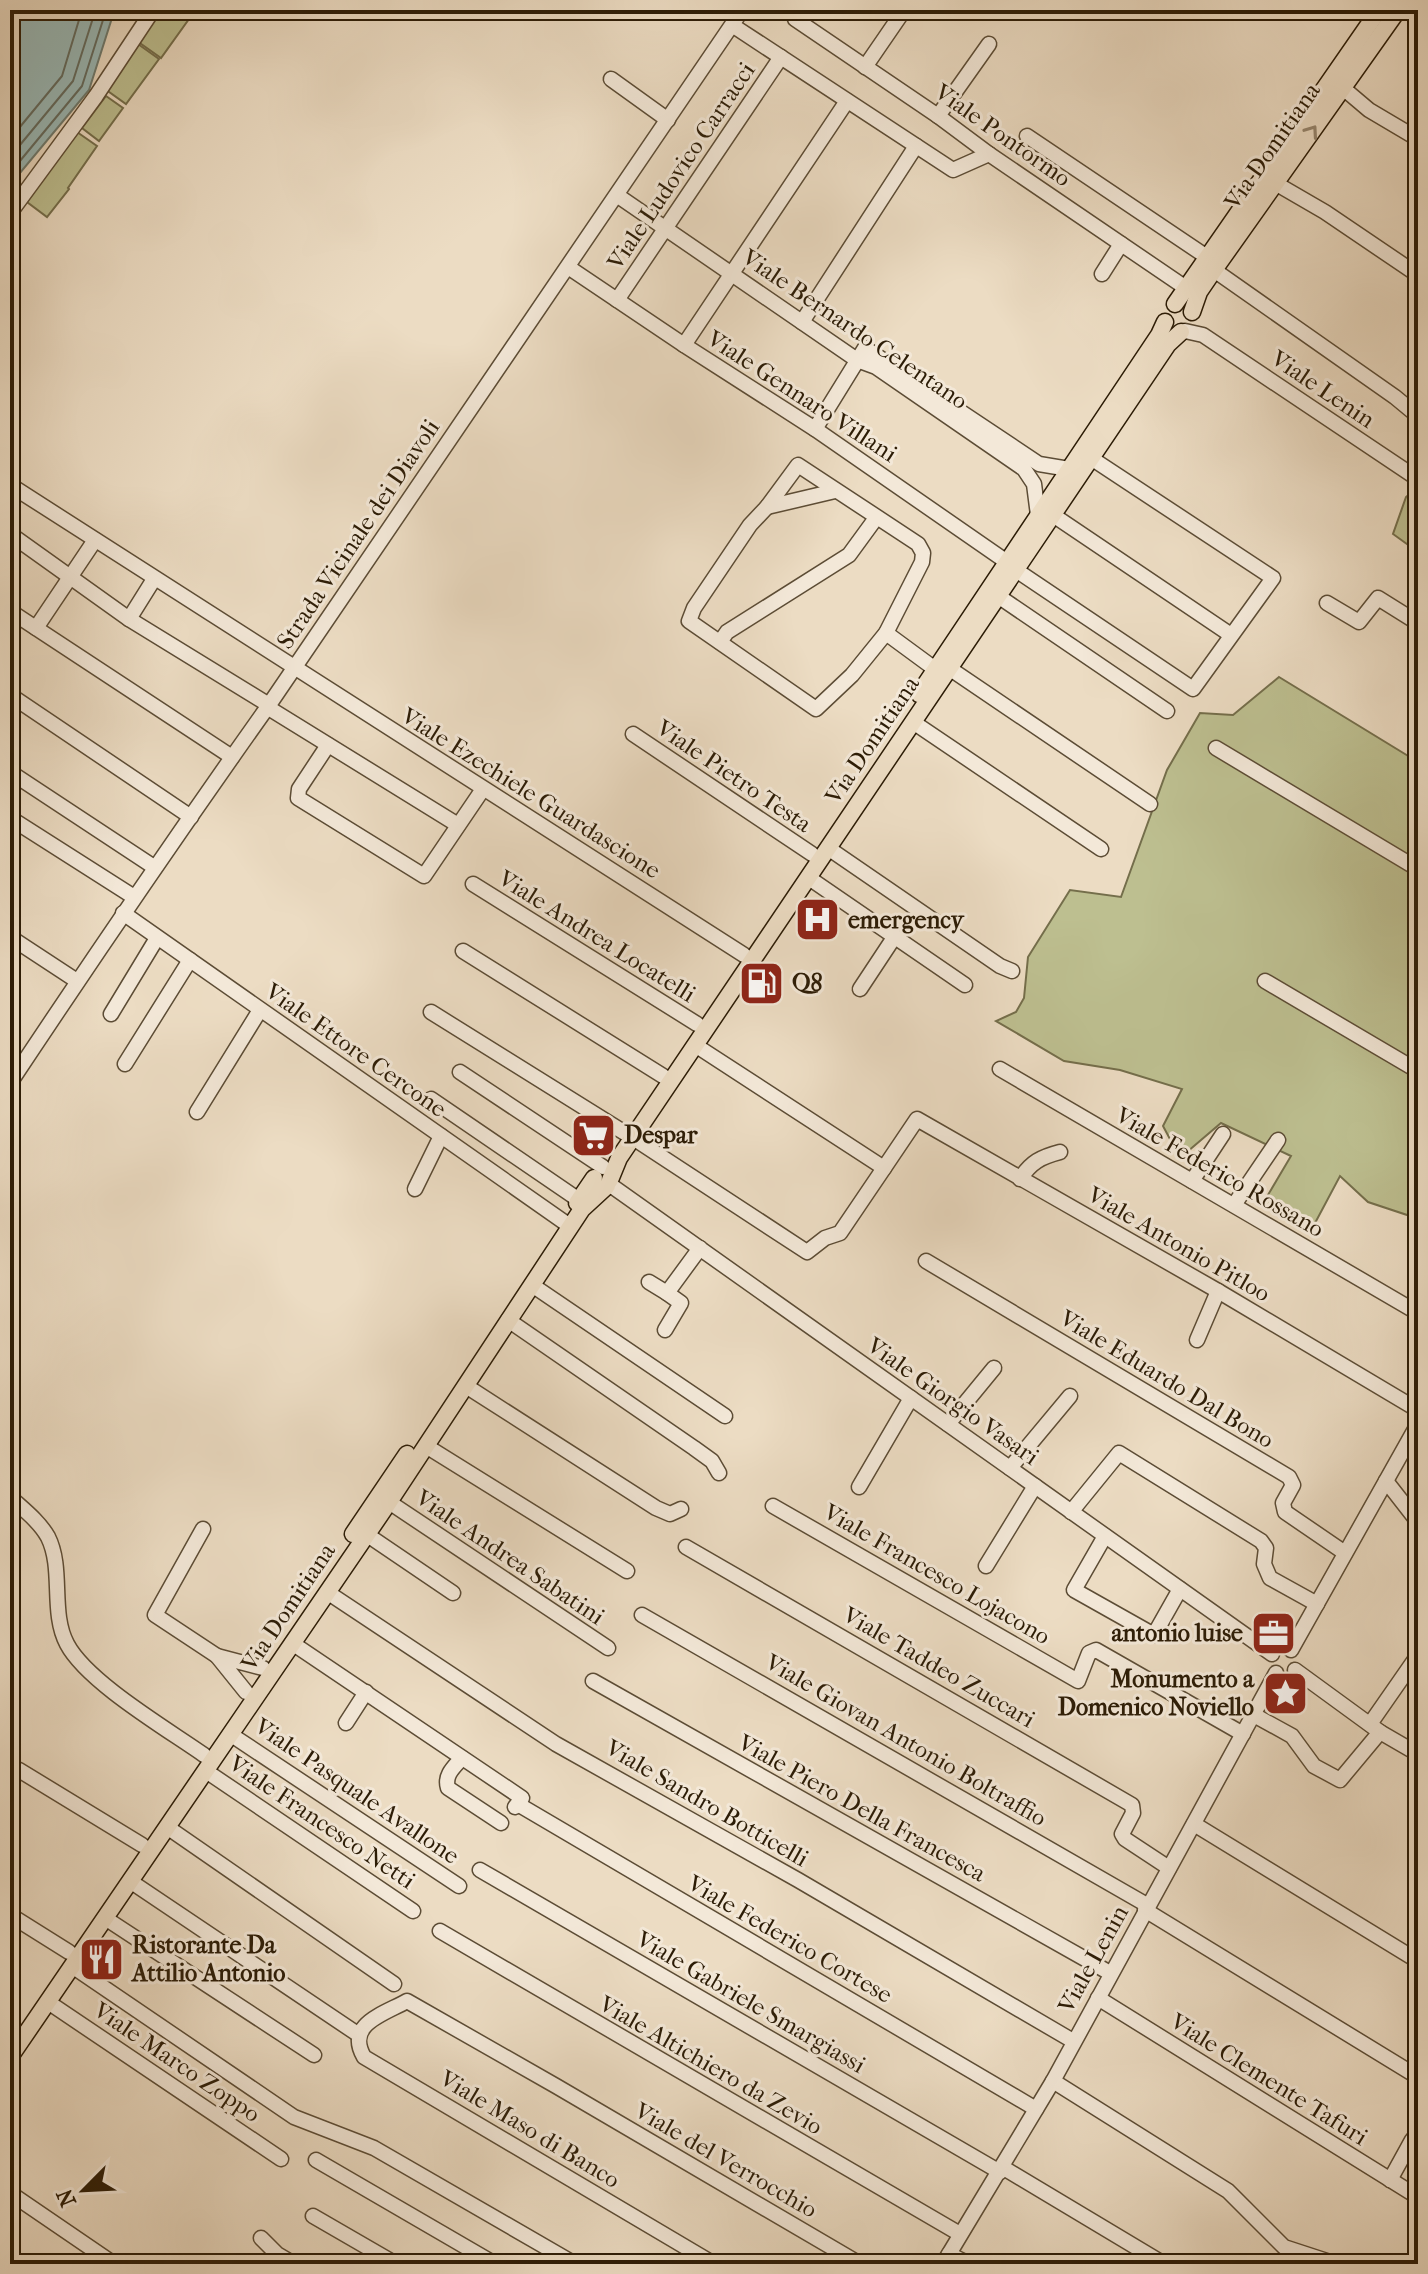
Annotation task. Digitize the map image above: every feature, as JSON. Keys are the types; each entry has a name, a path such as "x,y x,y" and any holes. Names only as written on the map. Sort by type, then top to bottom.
{"main road":[{"name":"Via Domitiana","path":"629,1136 809,878 820,851 1046,515 1091,458 1168,344 1188,323 1211,264 1379,10"},
{"name":"Via Domitiana","path":"1175,304 1275,183 1398,10"},
{"path":"1175,304 1183,304 1188,323 1173,331 1165,322 1168,309 1175,304"},
{"name":"Via Domitiana","path":"1046,515 1069,469 1165,322"},
{"name":"Via Domitiana","path":"10,2057 48,2002 142,1845 230,1734 389,1502 603,1178 697,1024 913,722 942,669 998,596 1011,566"},
{"name":"Via Domitiana","path":"12,2033 105,1918 167,1827 246,1692 579,1200 603,1178"}],"street":[{"path":"10,213 96,96 153,10"},
{"name":"Strada Vicinale dei Diavoli","path":"10,1083 154,867 268,706 741,11"},
{"name":"Viale Pontormo","path":"798,14 865,67 1186,288"},
{"path":"865,67 900,16"},
{"path":"735,27 953,170 989,154"},
{"path":"938,116 989,44"},
{"name":"Viale Ludovico Carracci","path":"617,300 781,57"},
{"path":"611,79 668,120"},
{"path":"1343,88 1369,110 1418,139"},
{"path":"684,345 847,101"},
{"path":"1027,136 1211,264 1418,416"},
{"path":"802,322 916,146"},
{"path":"1275,183 1325,212 1418,275"},
{"name":"Viale Bernardo Celentano","path":"621,198 802,322 861,354 1039,464 1069,469"},
{"path":"1102,274 1121,244"},
{"name":"Viale Gennaro Villani","path":"571,269 815,429 1193,689 1231,635"},
{"name":"Viale Lenin","path":"1188,323 1416,474"},
{"path":"815,429 861,354"},
{"name":"Viale Bernardo Celentano","path":"861,354 1024,469 1034,484 1046,515"},
{"path":"1046,515 1231,635 1273,578 1091,458"},
{"path":"798,465 835,491 918,544 923,553 922,562 886,633 852,675 816,709 689,621 689,616 750,525 798,465"},
{"name":"Viale Ezechiele Guardascione","path":"10,485 744,955"},
{"path":"767,507 835,491"},
{"path":"720,642 727,632 849,555 876,518"},
{"path":"10,534 129,619 458,825"},
{"path":"36,628 95,540"},
{"path":"129,619 154,579"},
{"path":"998,596 1167,711"},
{"path":"1327,603 1359,622 1378,598 1418,623"},
{"path":"10,611 232,757"},
{"path":"886,633 1150,804"},
{"path":"10,695 191,817"},
{"path":"913,722 1101,849"},
{"name":"Viale Pietro Testa","path":"633,734 1012,971"},
{"path":"328,745 299,789 298,798 424,876 483,789"},
{"path":"1216,748 1418,869"},
{"path":"10,772 154,867"},
{"path":"10,818 134,897"},
{"path":"809,878 965,985"},
{"name":"Viale Andrea Locatelli","path":"473,884 697,1024"},
{"name":"Viale Ettore Cercone","path":"123,913 564,1222"},
{"path":"860,989 895,936"},
{"path":"10,937 77,981"},
{"path":"111,1014 157,938"},
{"path":"463,951 663,1076"},
{"path":"125,1064 190,960"},
{"path":"1265,981 1418,1071"},
{"path":"197,1112 260,1010"},
{"path":"431,1012 807,1252 825,1238 840,1233 884,1168 695,1045"},
{"name":"Viale Federico Rossano","path":"1000,1069 1418,1313"},
{"name":"Viale Giorgio Vasari","path":"460,1072 700,1248 1272,1654"},
{"path":"431,1099 579,1200"},
{"name":"Viale Antonio Pitloo","path":"884,1168 917,1119 1218,1291 1418,1410"},
{"path":"1192,1181 1223,1134"},
{"path":"415,1189 441,1136"},
{"path":"1234,1205 1278,1140"},
{"path":"1020,1179 1028,1167 1044,1156 1060,1152"},
{"path":"667,1293 700,1248"},
{"name":"Viale Eduardo Dal Bono","path":"926,1261 1291,1478 1293,1485 1283,1503 1285,1512 1345,1553"},
{"path":"649,1282 681,1303 665,1330"},
{"path":"532,1285 725,1416"},
{"path":"1197,1340 1218,1291"},
{"path":"508,1320 712,1461 719,1473"},
{"path":"948,1424 994,1368"},
{"path":"466,1386 656,1508 670,1514 681,1509"},
{"path":"1010,1468 1070,1396"},
{"path":"859,1487 911,1398"},
{"path":"1291,1650 1418,1424"},
{"path":"426,1446 627,1571"},
{"path":"1071,1512 1119,1453 1261,1541 1266,1548 1264,1564 1270,1578 1317,1604"},
{"path":"1386,1481 1418,1522"},
{"path":"986,1566 1035,1486"},
{"name":"Viale Francesco Netti","path":"10,1497 48,1538 53,1552 61,1629 71,1651 83,1665 205,1763 413,1911"},
{"name":"Viale Andrea Sabatini","path":"389,1502 608,1648"},
{"name":"Viale Francesco Lojacono","path":"773,1506 1078,1681 1089,1653 1096,1650 1243,1734"},
{"path":"203,1529 155,1615 217,1656 246,1692"},
{"path":"366,1534 453,1593"},
{"path":"1105,1536 1074,1590 1154,1635 1180,1589"},
{"name":"Viale Taddeo Zuccari","path":"686,1547 1132,1805 1133,1813 1122,1834 1169,1868"},
{"name":"Viale Sandro Botticelli","path":"327,1592 556,1744 798,1880 1073,2041"},
{"name":"Viale Giovan Antonio Boltraffio","path":"642,1615 1146,1907 1418,2077"},
{"path":"292,1643 462,1758 448,1775 448,1788 501,1823"},
{"path":"1280,1648 1291,1650 1297,1660 1295,1670 1286,1675 1276,1673 1270,1663 1272,1654 1280,1648"},
{"path":"1254,1715 1292,1736 1314,1766 1340,1780 1418,1655"},
{"path":"217,1656 263,1668"},
{"path":"1295,1670 1375,1728 1418,1754"},
{"name":"Viale Lenin","path":"946,2259 1053,2081 1276,1673"},
{"name":"Viale Piero Della Francesca","path":"593,1681 1110,1973"},
{"path":"346,1723 366,1692"},
{"name":"Viale Pasquale Avallone","path":"230,1734 459,1886"},
{"name":"Viale Federico Cortese","path":"462,1758 522,1798 518,1806 1036,2109"},
{"path":"19,1770 142,1845"},
{"path":"1194,1824 1418,1961"},
{"path":"167,1827 394,1984"},
{"name":"Viale Gabriele Smargiassi","path":"480,1870 1164,2264"},
{"path":"130,1881 359,2035"},
{"path":"10,1915 294,2117 374,2148 575,2264"},
{"path":"105,1918 314,2055"},
{"name":"Viale Altichiero da Zevio","path":"440,1931 960,2234"},
{"name":"Viale Clemente Tafuri","path":"1098,1998 1418,2197"},
{"name":"Viale del Verrocchio","path":"359,2035 365,2025 407,2001 860,2264"},
{"name":"Viale Marco Zoppo","path":"48,2002 281,2159"},
{"name":"Viale Maso di Banco","path":"359,2035 364,2057 714,2264"},
{"path":"1053,2081 1228,2191 1284,2247 1336,2264"},
{"path":"1390,2180 1412,2140"},
{"path":"316,2160 495,2264"},
{"path":"10,2193 114,2264"},
{"path":"313,2216 396,2264"},
{"path":"261,2238 277,2254 294,2264"},
{"path":"946,2259 969,2264"}],"green space":[{"path":"159,10 194,12 161,58 137,41"},
{"path":"138,44 159,59 126,104 105,89"},
{"path":"106,96 123,108 99,141 82,128"},
{"path":"77,132 97,146 47,217 23,199"},
{"path":"1418,487 1418,552 1393,534 1406,497"},
{"path":"1279,677 1418,762 1418,1222 1410,1216 1368,1202 1340,1176 1314,1225 1262,1205 1291,1156 1221,1123 1180,1158 1163,1126 1182,1089 1120,1070 1064,1061 996,1021 1016,1012 1024,998 1028,957 1070,890 1121,897 1167,770 1200,713 1233,715"}],"water":[{"path":"10,10 112,10 89,90 10,185"}],"place":[{"name":"emergency","path":"817,920"},
{"name":"Q8","path":"761,983"},
{"name":"Despar","path":"593,1135"},
{"name":"antonio luise","path":"1274,1633"},
{"name":"Monumento a Domenico Noviello","path":"1285,1693"},
{"name":"Ristorante Da Attilio Antonio","path":"101,1959"}]}
